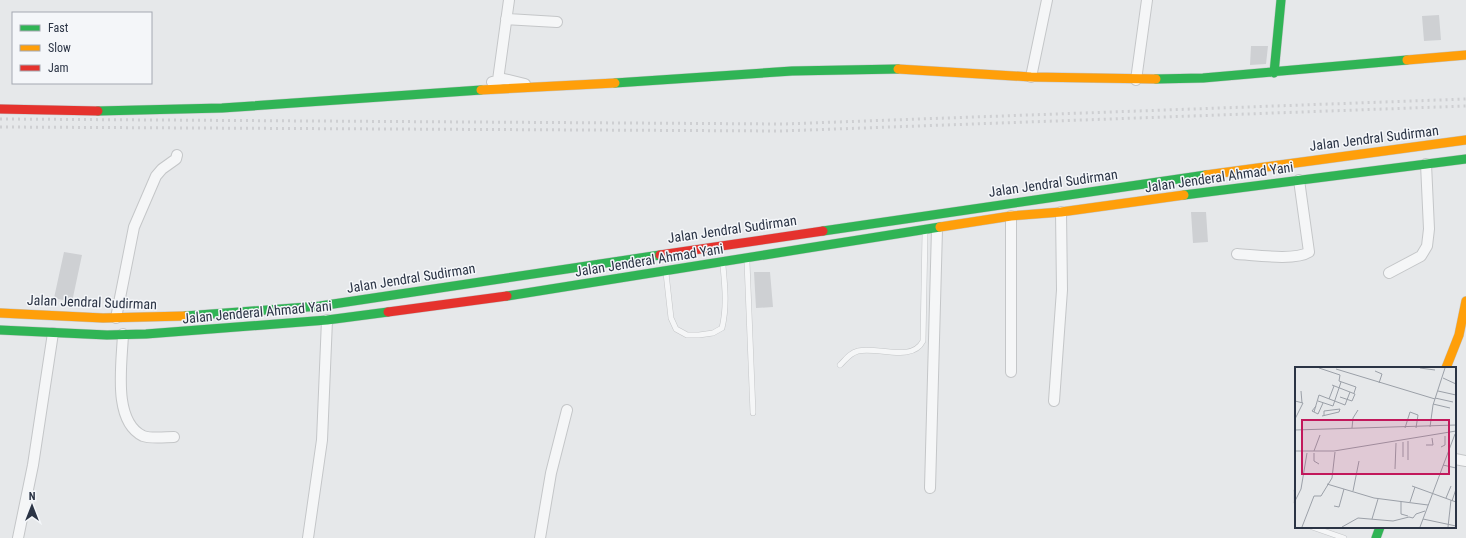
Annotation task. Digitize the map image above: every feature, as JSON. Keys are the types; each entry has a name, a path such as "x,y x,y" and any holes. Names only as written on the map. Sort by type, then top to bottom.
{"main road":[{"path":"1274,72 1281,0"},
{"path":"0,109 47,111 131,111 222,108 472,90 792,71 883,69 1031,77 1136,80 1203,78 1466,55"},
{"name":"Jalan Jendral Sudirman","path":"0,313 116,318 244,314 320,306 664,256 722,254 1308,160 1421,147 1466,140"},
{"name":"Jalan Jenderal Ahmad Yani","path":"0,330 53,333 123,334 185,332 327,320 665,268 722,254 747,259 1011,216 1061,212 1246,186 1466,159"},
{"path":"1446,367 1459,334 1466,301"},
{"path":"1459,334 1466,326"},
{"path":"1376,538 1380,528"}],"street":[{"path":"498,80 509,0"},
{"path":"1031,77 1047,0"},
{"path":"1136,80 1147,0"},
{"path":"506,19 557,22"},
{"path":"472,90 498,80 514,81 534,87"},
{"path":"116,318 134,227 156,176 162,168 176,159 177,155"},
{"path":"1390,273 1422,256 1427,246 1429,229 1426,164"},
{"path":"1237,254 1292,256 1304,255 1310,252 1299,180"},
{"path":"1054,401 1062,290 1061,212"},
{"path":"1011,216 1011,372"},
{"path":"930,488 937,229"},
{"path":"308,538 322,440 327,320"},
{"path":"18,538 33,465 53,333"},
{"path":"123,334 122,409 130,425 144,436 174,437"},
{"path":"540,538 548,486 567,410"},
{"path":"1456,458 1466,462"}],"lane":[{"path":"840,365 850,354 858,351 900,352 913,351 920,348 923,341 926,242 924,231"},
{"path":"665,268 671,318 676,329 687,334 713,333 722,328 725,316 722,254"},
{"path":"747,259 753,413"},
{"path":"1315,528 1344,538"}],"building":[{"path":"1439,15 1441,40 1424,41 1422,16"},
{"path":"1251,46 1268,46 1266,64 1250,65"},
{"path":"1191,212 1206,212 1208,242 1193,243"},
{"path":"64,252 82,255 72,302 54,298"},
{"path":"754,272 770,272 773,307 756,308"}],"railway":[{"path":"0,119 783,124 1466,99"},
{"path":"0,127 781,131 1466,106"}],"traffic: fast":[{"path":"1274,73 1281,0"},
{"path":"1156,79 1203,78 1407,60"},
{"path":"615,83 792,71 898,69"},
{"path":"98,111 222,108 481,90"},
{"path":"1184,195 1466,159"},
{"path":"823,231 1206,175"},
{"path":"507,296 940,227"},
{"path":"185,316 320,306 660,255"},
{"path":"0,330 107,335 146,334 327,320 388,312"},
{"path":"1376,538 1380,528"}],"traffic: slow":[{"path":"1407,60 1466,55"},
{"path":"898,69 1031,77 1156,79"},
{"path":"481,90 615,83"},
{"path":"1206,175 1466,140"},
{"path":"940,227 1011,216 1061,212 1184,195"},
{"path":"1446,367 1459,335 1466,301"},
{"path":"0,313 103,318 185,316"}],"traffic: jam":[{"path":"0,109 98,111"},
{"path":"660,255 823,231"},
{"path":"388,312 507,296"}]}
